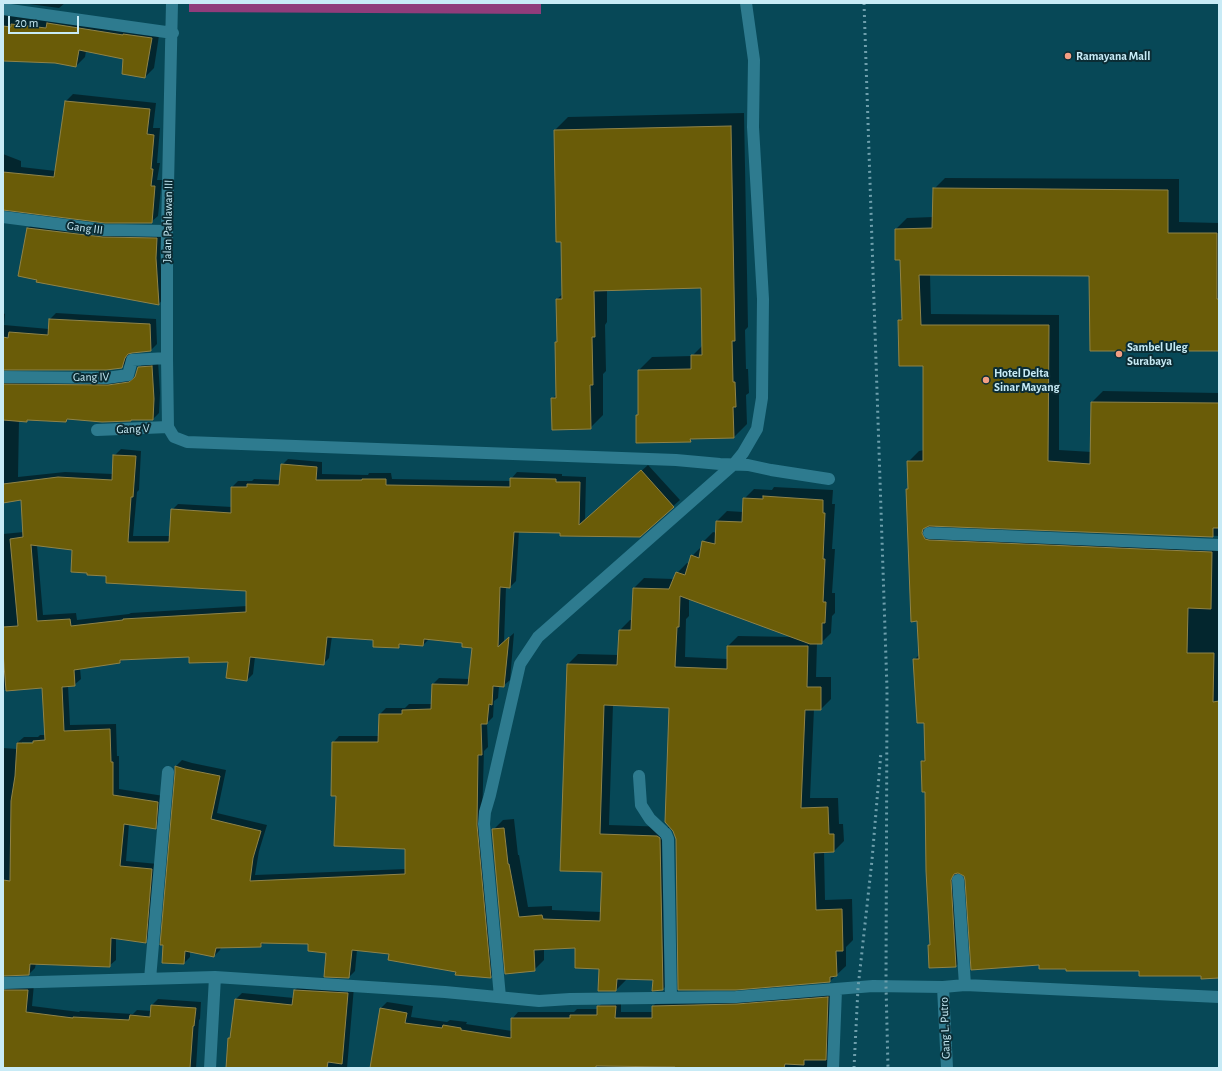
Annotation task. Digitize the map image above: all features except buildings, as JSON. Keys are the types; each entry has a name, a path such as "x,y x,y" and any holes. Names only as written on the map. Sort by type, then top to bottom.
{"street":[{"name":"Jalan Pahlawan III","path":"171,432 167,358 167,231 172,3"},
{"path":"500,997 484,824 485,812 520,664 538,637 734,464 743,453 757,429 762,398 762,299 753,127 754,60 746,3"},
{"path":"3,9 172,33"},
{"name":"Gang III","path":"3,217 104,230 167,231"},
{"name":"Gang IV","path":"3,377 107,378 128,375 132,360 167,358"},
{"name":"Gang V","path":"97,430 171,432 187,442 676,460 748,465 829,479"},
{"path":"929,533 1219,545"},
{"path":"150,979 168,772"},
{"path":"639,776 641,805 650,819 666,834 668,839 671,998"},
{"path":"958,880 965,985"},
{"path":"210,1068 215,977"},
{"path":"3,983 215,977 445,992 539,1001 570,999 736,997 873,986 943,987 965,985 1219,997"},
{"name":"Gang L. Putro","path":"943,987 947,1068"},
{"path":"833,1068 836,990"}],"shaded area":[{"path":"189,3 541,3 541,14 189,12"}],"railway":[{"path":"864,3 887,689 886,986 888,1068"},
{"path":"854,1068 858,988 872,860 881,752"}],"place":[{"name":"Ramayana Mall","path":"1068,56"},
{"name":"Sambel Uleg Surabaya","path":"1119,354"},
{"name":"Hotel Delta Sinar Mayang","path":"986,380"}]}
